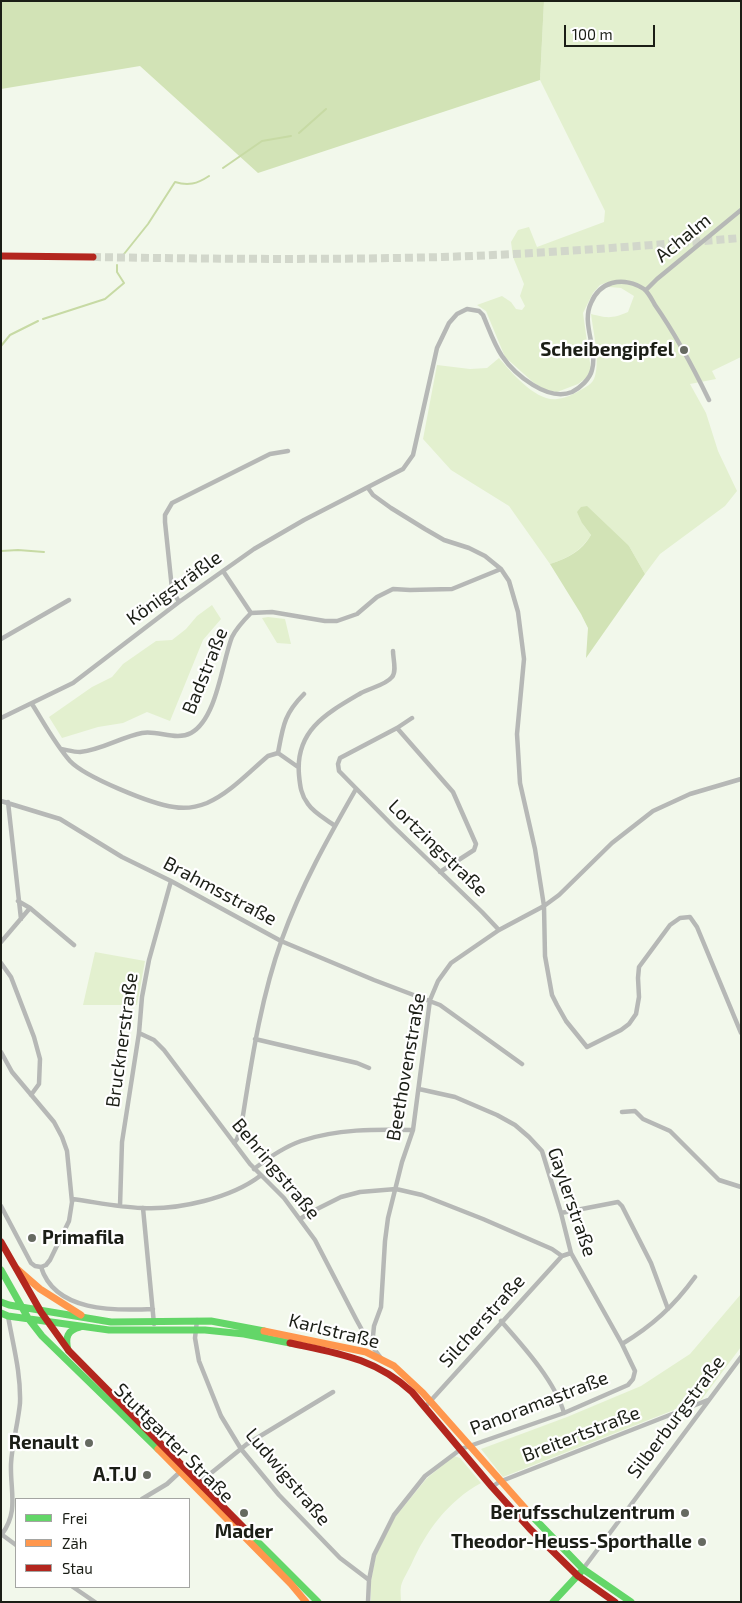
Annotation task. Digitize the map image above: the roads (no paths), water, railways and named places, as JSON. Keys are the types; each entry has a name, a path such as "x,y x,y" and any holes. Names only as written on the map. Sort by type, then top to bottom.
{"main road":[{"path":"1,256 93,256"},
{"name":"Stuttgarter Straße","path":"1,1242 37,1309 69,1351 318,1602"},
{"path":"14,1265 40,1289 88,1319"},
{"name":"Stuttgarter Straße","path":"1,1270 35,1328 181,1471 291,1584 306,1602"},
{"name":"Karlstraße","path":"1,1302 111,1322 154,1320 220,1322 366,1352 382,1359 394,1366 427,1404 470,1461 530,1529 578,1576 615,1602"},
{"path":"28,1318 37,1309"},
{"path":"35,1328 37,1309"},
{"name":"Karlstraße","path":"5,1314 109,1330 195,1330 244,1334 364,1361 397,1378 427,1404 469,1446 499,1482 583,1569 631,1602"},
{"path":"69,1351 66,1337 68,1332 73,1328 85,1327"},
{"path":"364,1361 366,1352"},
{"path":"553,1602 583,1569"}],"street":[{"name":"Achalm","path":"646,290 741,210"},
{"name":"Königsträßle","path":"1,718 73,683 180,602 262,544 403,468 411,460 437,348 449,323 457,314 467,308 479,311 483,315 503,357 517,372 545,392 556,395 570,393 587,380 592,370 588,316 590,304 595,296 602,288 617,282 628,282 646,290"},
{"path":"646,290 684,350 708,400"},
{"path":"180,602 172,589 165,522 172,503 270,454 288,451"},
{"path":"368,488 373,495 399,514 444,540 469,548 485,556 501,569 509,581 518,612 524,658 517,734 520,783 535,848 544,906 545,956 552,995 566,1021 584,1045 589,1047 629,1024 636,1014 640,997 639,967 670,925 680,918 690,918 697,927 741,1033"},
{"name":"Badstraße","path":"61,750 78,752 91,750 143,733 181,736 191,733 198,728 208,714 232,637 239,625 251,613 272,612 326,621 337,621 357,614 377,597 392,589 452,589 501,569"},
{"name":"Badstraße","path":"223,571 251,613"},
{"path":"1,639 69,600"},
{"path":"335,826 309,806 302,795 298,767 301,746 306,735 321,718 393,676 395,672 393,651"},
{"path":"278,753 288,712 304,694"},
{"path":"32,704 61,750 80,770 98,779 174,808 184,808 206,803 220,796 268,756 278,753"},
{"path":"412,718 397,728 453,792 476,844 474,850 440,872"},
{"name":"Lortzingstraße","path":"397,728 340,758 338,764 339,771 499,930"},
{"path":"278,753 298,767"},
{"name":"Beethovenstraße","path":"372,1346 374,1326 381,1306 388,1218 402,1162 413,1130 430,1000 438,980 451,963 499,930 559,896 612,842 653,811 690,794 741,780"},
{"path":"234,1143 241,1128 255,1040 282,941 308,876 356,789"},
{"name":"Brahmsstraße","path":"1,801 60,819 122,857 172,881 282,941 374,980 440,1005 522,1064"},
{"path":"8,802 21,919"},
{"name":"Brucknerstraße","path":"120,1206 122,1142 139,1033 142,997 148,960 172,881"},
{"path":"18,901 30,908 74,946"},
{"path":"1,942 30,908"},
{"path":"1,963 11,977 34,1037 40,1059 40,1084 31,1095"},
{"name":"Behringstraße","path":"139,1033 154,1040 164,1050 254,1169 284,1198 300,1219 315,1240 368,1341 382,1359"},
{"path":"255,1040 357,1063 369,1068"},
{"path":"1,1052 12,1072 44,1108 62,1137 68,1151 72,1199 69,1221 61,1240 46,1265 41,1267 31,1263 1,1206"},
{"name":"Gaylerstraße","path":"419,1089 455,1096 497,1115 514,1125 542,1151 571,1253 635,1371 633,1379 628,1385"},
{"path":"622,1112 635,1111 643,1119 670,1131 719,1180 741,1187"},
{"path":"254,1169 285,1148 300,1141 320,1136 364,1130 413,1130"},
{"path":"72,1199 144,1208 176,1206 233,1192 247,1186 260,1176"},
{"path":"300,1219 342,1197 360,1192 396,1189 422,1195 483,1219 552,1249 562,1256 571,1253"},
{"path":"561,1213 618,1202 641,1242 668,1309"},
{"path":"144,1208 155,1330"},
{"name":"Silcherstraße","path":"427,1404 562,1256"},
{"path":"41,1267 44,1276 52,1287 67,1298 92,1307 121,1311 153,1309"},
{"path":"622,1344 645,1330 679,1300 695,1277"},
{"path":"5,1314 11,1334 20,1386 19,1412 11,1462 14,1509 10,1524 1,1534 15,1544"},
{"name":"Ludwigstraße","path":"197,1320 195,1330 199,1360 221,1416 240,1449 279,1494 340,1558 369,1580"},
{"path":"501,1321 523,1346 557,1393 564,1412"},
{"path":"366,1352 368,1341"},
{"path":"366,1352 372,1346"},
{"name":"Silberburgstraße","path":"583,1569 741,1357"},
{"name":"Panoramastraße","path":"368,1602 369,1580 374,1555 394,1515 426,1476 461,1449 564,1412 628,1385"},
{"path":"200,1482 240,1449 333,1392"},
{"name":"Breitertstraße","path":"492,1487 499,1482 710,1399"},
{"path":"144,1498 167,1484 181,1471"},
{"path":"74,1588 93,1601"}],"waterway":[{"path":"299,133 326,109"},
{"path":"223,168 262,141 291,136"},
{"path":"124,254 148,224 175,182 192,183 209,176"},
{"path":"43,319 105,299 124,283 117,272 117,265"},
{"path":"1,346 10,335 38,321"},
{"path":"1,551 44,552"}],"tunnel":[{"path":"93,257 354,259 479,256 741,238"}],"place":[{"name":"Scheibengipfel","path":"684,350"},
{"name":"Primafila","path":"32,1238"},
{"name":"Renault","path":"89,1443"},
{"name":"A.T.U","path":"147,1475"},
{"name":"Mader","path":"244,1513"},
{"name":"Berufsschulzentrum","path":"685,1513"},
{"name":"Theodor-Heuss-Sporthalle","path":"702,1542"}]}
